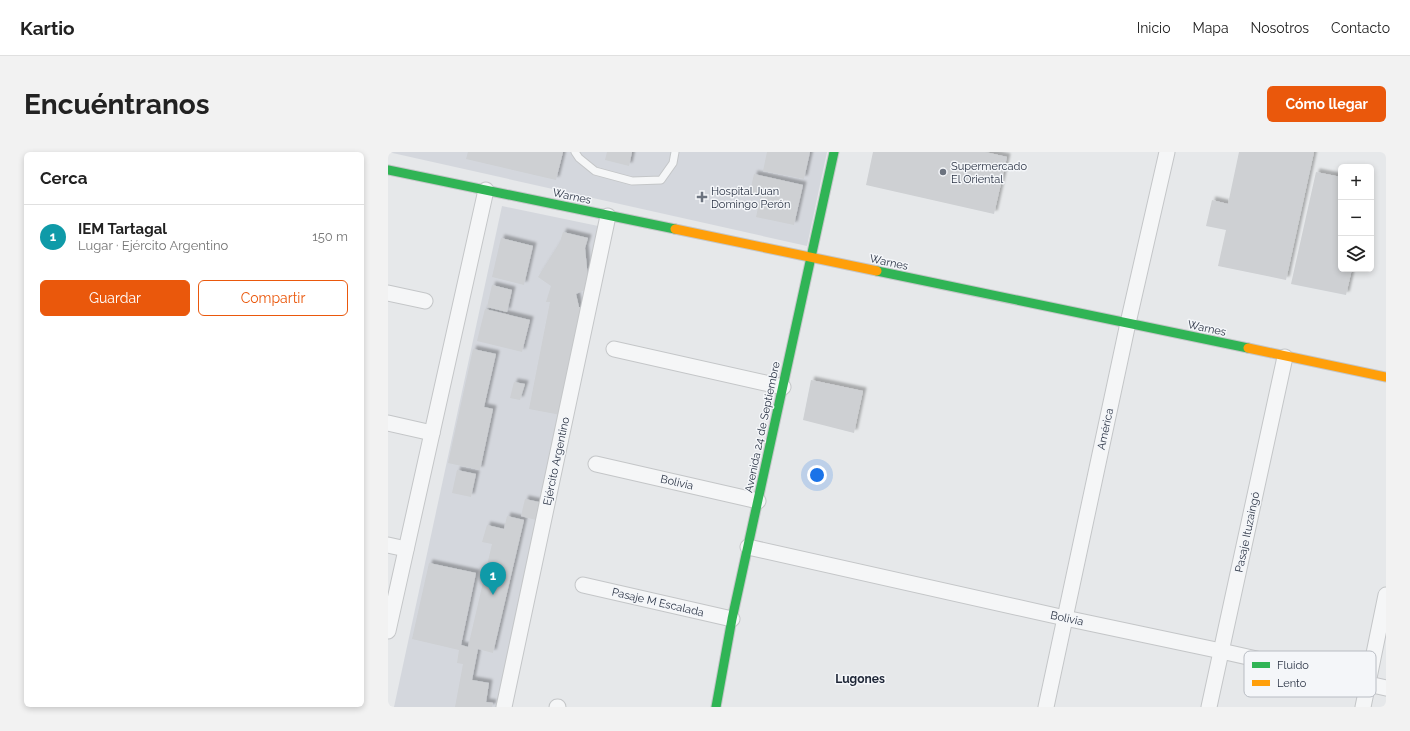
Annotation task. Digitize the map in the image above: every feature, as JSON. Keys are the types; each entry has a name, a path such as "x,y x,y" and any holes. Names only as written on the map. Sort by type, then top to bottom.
{"street":[{"name":"Avenida 24 de Septiembre","path":"716,707 732,619 834,152"},
{"name":"América","path":"1046,707 1128,323 1167,152"},
{"name":"Warnes","path":"388,170 1386,377"},
{"path":"388,631 486,190"},
{"name":"Ejército Argentino","path":"504,707 608,216"},
{"path":"388,294 425,301"},
{"path":"614,348 783,387"},
{"name":"Pasaje Ituzaingó","path":"1208,707 1285,357"},
{"path":"388,423 432,433"},
{"name":"Bolivia","path":"596,464 758,501"},
{"path":"388,545 406,549"},
{"name":"Bolivia","path":"748,547 1244,656"},
{"name":"Pasaje M Escalada","path":"583,585 732,619"},
{"path":"1374,651 1386,595"},
{"name":"Bolivia","path":"1376,686 1386,688"},
{"path":"1363,707 1365,697"}],"lane":[{"path":"575,152 579,158 595,171 632,181 662,180 673,163 675,152"}],"shaded area":[{"name":"Hospital Juan Domingo Perón","path":"388,152 827,152 807,246"},
{"path":"502,206 603,227 501,707 394,707"}],"building":[{"path":"468,152 563,152 556,180 466,159"},
{"path":"607,152 632,152 629,166 605,160"},
{"path":"767,152 810,152 804,179 763,171"},
{"name":"Supermercado El Oriental","path":"873,152 985,152 1007,157 994,214 866,185"},
{"path":"1239,152 1314,152 1286,280 1218,266 1226,230 1206,226 1212,200 1228,204"},
{"path":"1316,172 1338,176 1338,272 1351,272 1346,295 1291,284"},
{"path":"754,174 803,185 794,225 756,217 761,194 750,192"},
{"path":"563,232 588,238 585,248 589,288 576,294 579,307 584,307 561,415 529,409 550,302 546,302 551,286 538,277 560,242"},
{"path":"501,238 533,246 524,285 492,277"},
{"path":"492,285 512,290 507,312 487,307"},
{"path":"485,309 530,320 522,352 477,341"},
{"path":"473,349 496,354 484,407 493,409 480,470 448,463"},
{"path":"811,380 863,391 854,433 803,420"},
{"path":"514,382 525,384 520,400 510,398"},
{"path":"457,470 476,474 471,497 452,493"},
{"path":"525,499 539,502 536,520 521,516"},
{"path":"507,516 524,520 493,653 478,649 472,680 489,683 486,702 493,703 492,707 455,707 463,664 457,663 459,650 412,639 429,563 476,573 461,645 468,647 492,544 482,542 487,525 504,529"}],"traffic: fast":[{"path":"716,707 732,619 834,152"},
{"path":"388,170 675,229"},
{"path":"877,271 1248,348"}],"traffic: slow":[{"path":"675,229 877,271"},
{"path":"1248,348 1386,377"}],"place":[{"name":"Supermercado El Oriental","path":"943,172"},
{"name":"Hospital Juan Domingo Perón","path":"702,197"},
{"name":"IEM Tartagal","path":"493,595"}],"district":[{"name":"Lugones","path":"860,679"}]}
